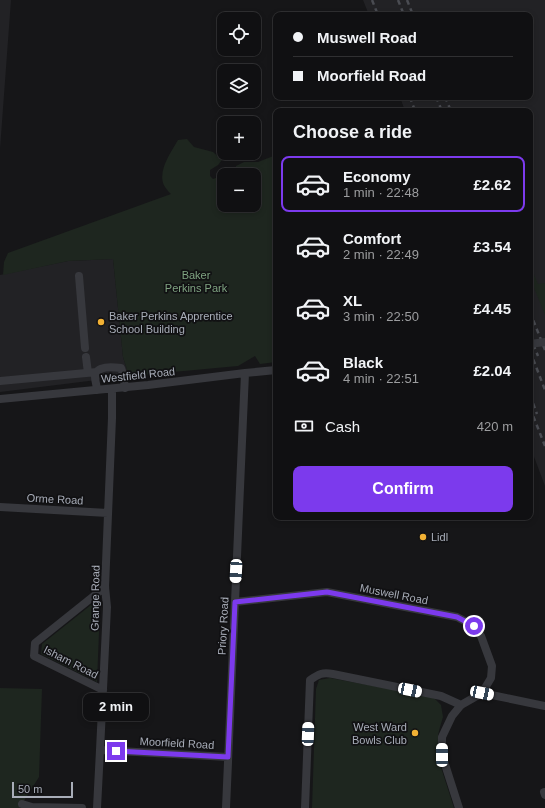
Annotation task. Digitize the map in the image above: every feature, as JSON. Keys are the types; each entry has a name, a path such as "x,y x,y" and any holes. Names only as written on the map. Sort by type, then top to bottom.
{"street":[{"path":"79,276 85,348"},
{"path":"533,344 545,342"},
{"path":"86,357 88,373"},
{"path":"0,381 97,372 102,368 113,367 121,368 125,388"},
{"name":"Westfield Road","path":"1,399 125,388 273,370"},
{"path":"97,372 95,376 97,390"},
{"name":"Priory Road","path":"226,808 245,373"},
{"name":"Grange Road","path":"97,808 107,606 105,587 112,389"},
{"name":"Orme Road","path":"0,507 108,512"},
{"name":"Isham Road","path":"103,690 34,656 35,643 105,587"},
{"name":"Muswell Road","path":"235,602 327,592 457,617 474,626 481,636 492,666 491,678 482,693"},
{"path":"305,808 310,680 318,674 325,672 441,696 461,705"},
{"path":"459,808 442,755 442,737 452,716 461,705 482,693 545,706"},
{"name":"Moorfield Road","path":"100,750 228,757"},
{"path":"22,804 32,807 82,808"}],"shaded area":[{"path":"0,0 11,0 0,149"},
{"path":"363,0 545,0 545,486 533,454 533,108 404,108 401,100 533,100 533,12 368,12"},
{"path":"113,259 123,357 129,376 0,392 0,275 68,261"}],"green space":[{"name":"Baker Perkins Park","path":"187,139 194,147 213,152 217,156 217,160 222,160 218,165 210,170 210,176 213,179 217,178 217,212 261,212 261,168 236,168 236,166 244,162 258,162 273,156 273,362 260,364 255,356 238,366 129,376 123,357 113,259 68,261 3,275 4,262 8,253 171,194 165,187 162,175 168,156 178,140"},
{"path":"533,272 538,284 545,283 545,315 533,285"},
{"path":"94,604 99,605 100,607 97,682 41,654 42,644"},
{"path":"330,678 428,696 435,699 441,705 443,717 438,735 438,758 454,808 312,808 316,689 319,680"},
{"path":"0,688 42,689 39,777 22,804 26,808 0,808"}],"railway":[{"path":"372,0 377,12"},
{"path":"398,0 403,12"},
{"path":"407,0 412,12"},
{"path":"411,100 414,108"},
{"path":"437,100 441,108"},
{"path":"446,100 450,108"},
{"path":"533,320 545,350"},
{"path":"533,344 538,356"},
{"path":"533,359 545,390"},
{"path":"533,403 537,414"},
{"path":"533,416 545,446"}],"place":[{"name":"Baker Perkins Apprentice School Building","path":"101,322"},
{"name":"Lidl","path":"423,537"},
{"name":"West Ward Bowls Club","path":"415,733"}],"route":[{"path":"116,751 228,757 235,602 327,592 457,617 474,626"}]}
